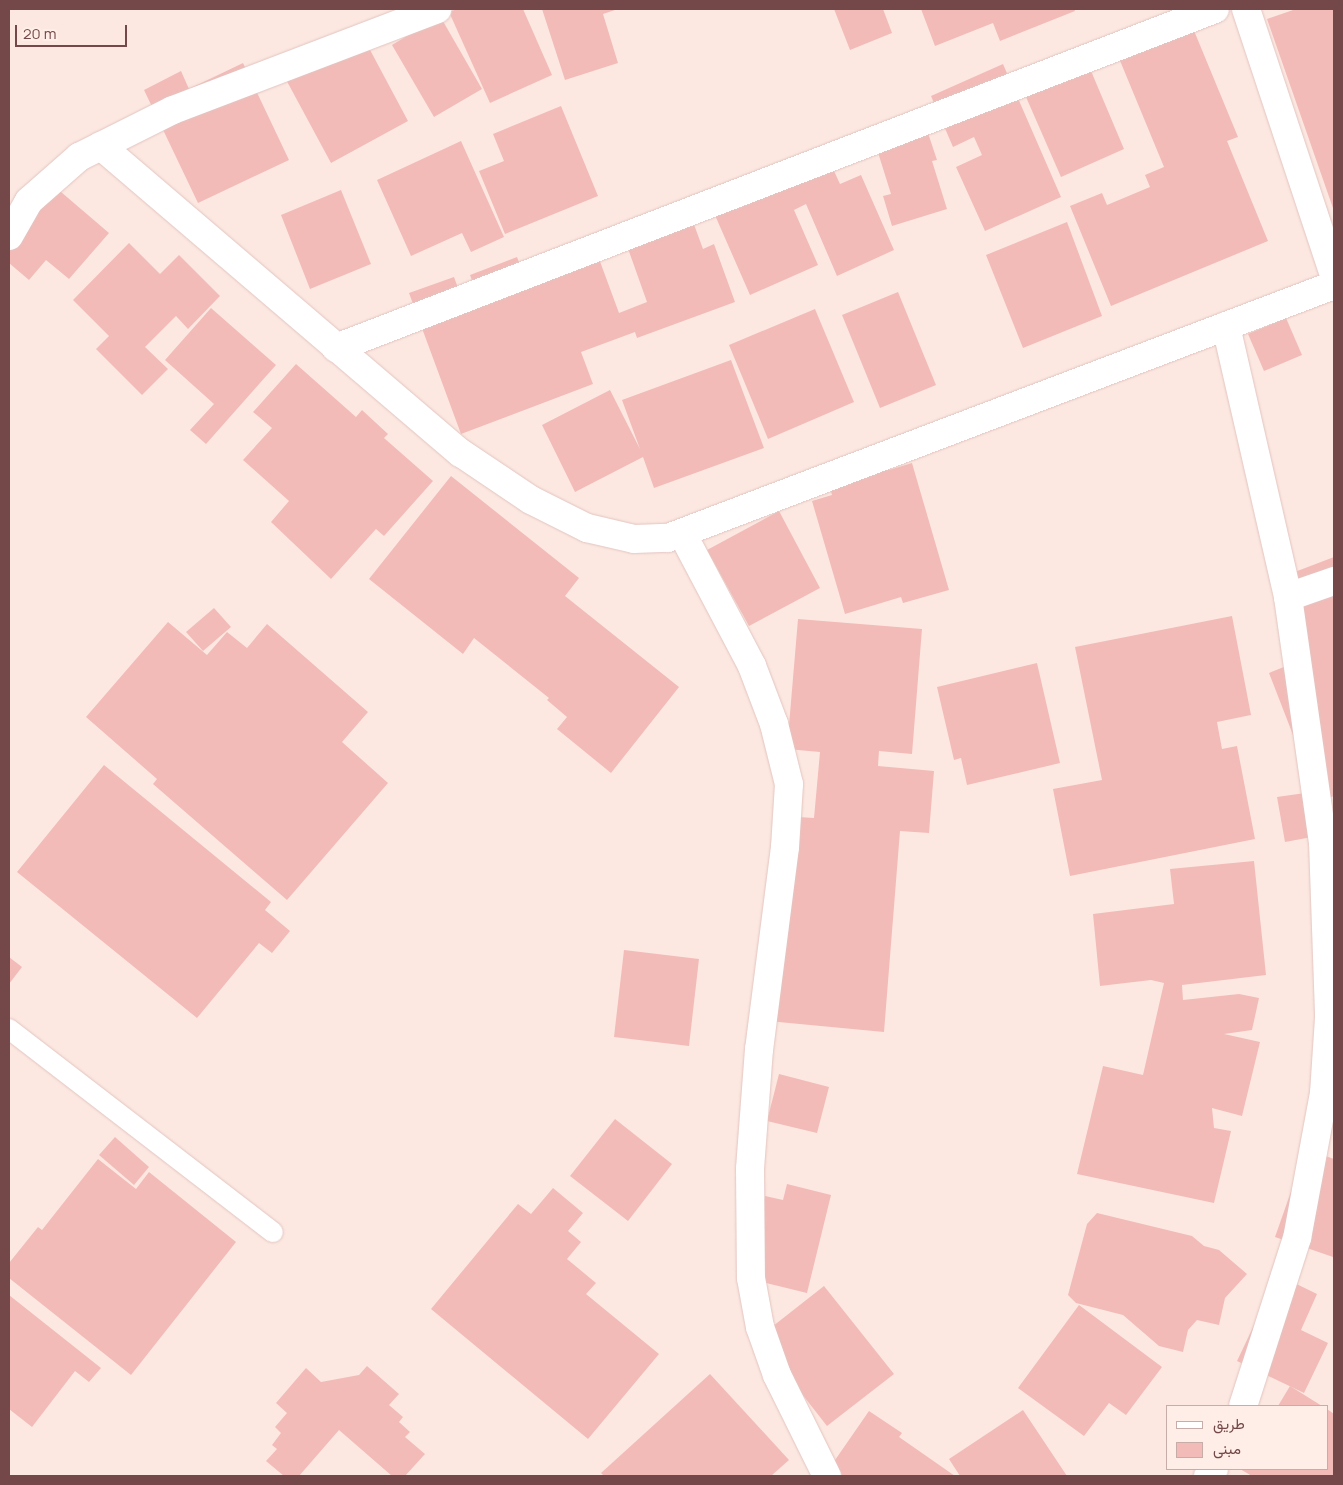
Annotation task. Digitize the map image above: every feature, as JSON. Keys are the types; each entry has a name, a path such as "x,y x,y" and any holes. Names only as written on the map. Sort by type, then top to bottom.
{"street":[{"path":"9,236 29,201 79,157 173,110 437,9"},
{"path":"336,348 1214,9"},
{"path":"1246,9 1334,275"},
{"path":"101,146 461,453 532,500 587,528 634,539 668,538 1334,284"},
{"path":"1226,326 1288,597 1329,841 1329,1018 1324,1093 1297,1238 1243,1405"},
{"path":"682,532 752,666 774,724 788,784 784,847 759,1049 751,1151 751,1278 760,1327 777,1376 827,1476"},
{"path":"1288,597 1334,581"}],"lane":[{"path":"9,1029 273,1232"}],"building":[{"path":"457,9 523,9 552,75 490,103 449,12"},
{"path":"542,9 618,9 603,14 618,63 565,80"},
{"path":"834,9 883,9 892,33 850,50"},
{"path":"921,9 1074,9 1075,11 1000,41 993,23 935,46"},
{"path":"1296,9 1334,9 1334,211 1267,19"},
{"path":"440,16 482,89 434,117 392,45"},
{"path":"1190,21 1238,137 1227,141 1268,241 1111,306 1070,206 1102,193 1107,205 1150,187 1145,175 1164,167 1116,51"},
{"path":"361,33 408,121 331,163 283,74"},
{"path":"1083,52 1124,149 1061,177 1019,81"},
{"path":"243,63 289,160 198,203 144,90 181,71 189,89"},
{"path":"1003,64 1061,197 985,231 956,167 982,155 974,137 953,147 931,96"},
{"path":"561,106 598,196 505,234 479,171 504,161 493,134"},
{"path":"926,127 937,160 932,161 947,209 892,226 883,196 891,194 875,143"},
{"path":"461,141 504,237 471,252 462,233 411,256 377,180"},
{"path":"829,160 840,184 861,175 894,250 837,276 806,204 794,210 818,265 750,295 707,197 729,187 739,208 785,188"},
{"path":"40,174 109,233 69,279 46,260 29,280 9,263 9,211"},
{"path":"341,190 371,264 310,289 281,215"},
{"path":"692,219 703,249 714,244 735,302 637,338 635,332 581,352 593,384 461,434 409,293 454,277 462,299 477,294 470,275 517,257 520,265 598,256 619,313 647,302 626,243"},
{"path":"1067,222 1102,316 1023,348 986,255"},
{"path":"129,243 160,274 179,255 220,296 188,329 176,316 145,347 168,369 142,395 96,349 109,336 73,300"},
{"path":"898,292 936,385 880,408 842,315"},
{"path":"211,308 276,365 206,444 190,430 214,404 165,360"},
{"path":"815,309 854,402 768,439 729,345"},
{"path":"1286,318 1302,355 1264,371 1248,334"},
{"path":"731,360 764,448 654,488 643,457 575,492 542,425 610,390 640,449 622,400"},
{"path":"296,364 356,417 362,410 388,434 384,438 433,481 384,536 376,529 331,579 271,522 289,501 243,460 272,428 253,412"},
{"path":"883,449 889,470 912,463 949,590 903,603 901,597 845,614 812,501 832,495 824,466"},
{"path":"451,476 579,578 565,596 679,687 611,773 557,729 567,717 547,700 549,698 474,638 463,654 369,579"},
{"path":"779,511 820,588 749,626 707,550"},
{"path":"1334,557 1334,796 1319,802 1269,673 1309,657 1279,578"},
{"path":"214,608 231,627 203,651 186,632"},
{"path":"1232,616 1251,715 1217,722 1222,749 1237,746 1255,839 1070,876 1053,789 1102,780 1075,647"},
{"path":"798,619 922,629 912,754 879,751 878,766 934,771 929,833 900,831 884,1032 768,1021 798,817 814,818 820,752 787,749"},
{"path":"168,622 207,655 227,632 247,648 267,624 368,712 342,742 388,783 287,900 153,784 157,779 86,717"},
{"path":"1037,663 1060,763 967,785 961,758 954,760 937,687"},
{"path":"104,765 271,902 265,910 290,931 272,953 259,943 197,1018 17,872"},
{"path":"1305,793 1312,837 1285,842 1277,797"},
{"path":"1254,861 1266,975 1182,985 1183,1000 1239,994 1259,998 1252,1030 1224,1034 1260,1042 1242,1116 1212,1108 1214,1128 1231,1131 1214,1203 1077,1174 1103,1066 1143,1075 1164,983 1151,980 1100,986 1093,914 1174,904 1170,869"},
{"path":"624,950 699,959 689,1046 614,1037"},
{"path":"9,957 22,967 9,984"},
{"path":"779,1074 829,1087 817,1133 767,1121"},
{"path":"615,1119 672,1164 628,1221 570,1176"},
{"path":"115,1137 149,1167 134,1185 99,1155"},
{"path":"1306,1149 1334,1159 1333,1257 1275,1237"},
{"path":"98,1159 136,1189 149,1172 236,1242 131,1375 9,1278 9,1263 38,1227 42,1230"},
{"path":"787,1184 831,1195 807,1293 745,1278 765,1196 783,1200"},
{"path":"553,1188 583,1213 568,1231 581,1242 567,1259 596,1283 586,1294 659,1354 588,1439 431,1309 518,1204 531,1214"},
{"path":"1097,1213 1192,1236 1204,1246 1219,1250 1247,1274 1225,1298 1219,1325 1197,1320 1188,1330 1183,1352 1159,1346 1123,1315 1076,1303 1068,1295 1087,1224"},
{"path":"1278,1275 1317,1294 1301,1330 1328,1343 1304,1393 1237,1361"},
{"path":"824,1286 894,1374 827,1426 758,1338"},
{"path":"9,1295 101,1368 89,1382 75,1371 32,1427 9,1409"},
{"path":"1079,1305 1162,1367 1126,1415 1109,1403 1084,1436 1018,1388"},
{"path":"367,1366 399,1394 389,1405 403,1417 399,1422 410,1432 405,1437 425,1454 405,1476 392,1476 339,1430 299,1476 284,1476 266,1461 277,1449 272,1445 281,1433 275,1427 287,1413 276,1403 306,1368 321,1382 359,1375"},
{"path":"710,1374 789,1460 771,1476 604,1476 601,1473"},
{"path":"1290,1386 1320,1405 1279,1405"},
{"path":"1023,1410 1067,1476 960,1476 949,1459"},
{"path":"1328,1410 1334,1414 1334,1476 1252,1476 1242,1470 1328,1470"},
{"path":"869,1411 902,1433 899,1437 955,1476 824,1476"}]}
